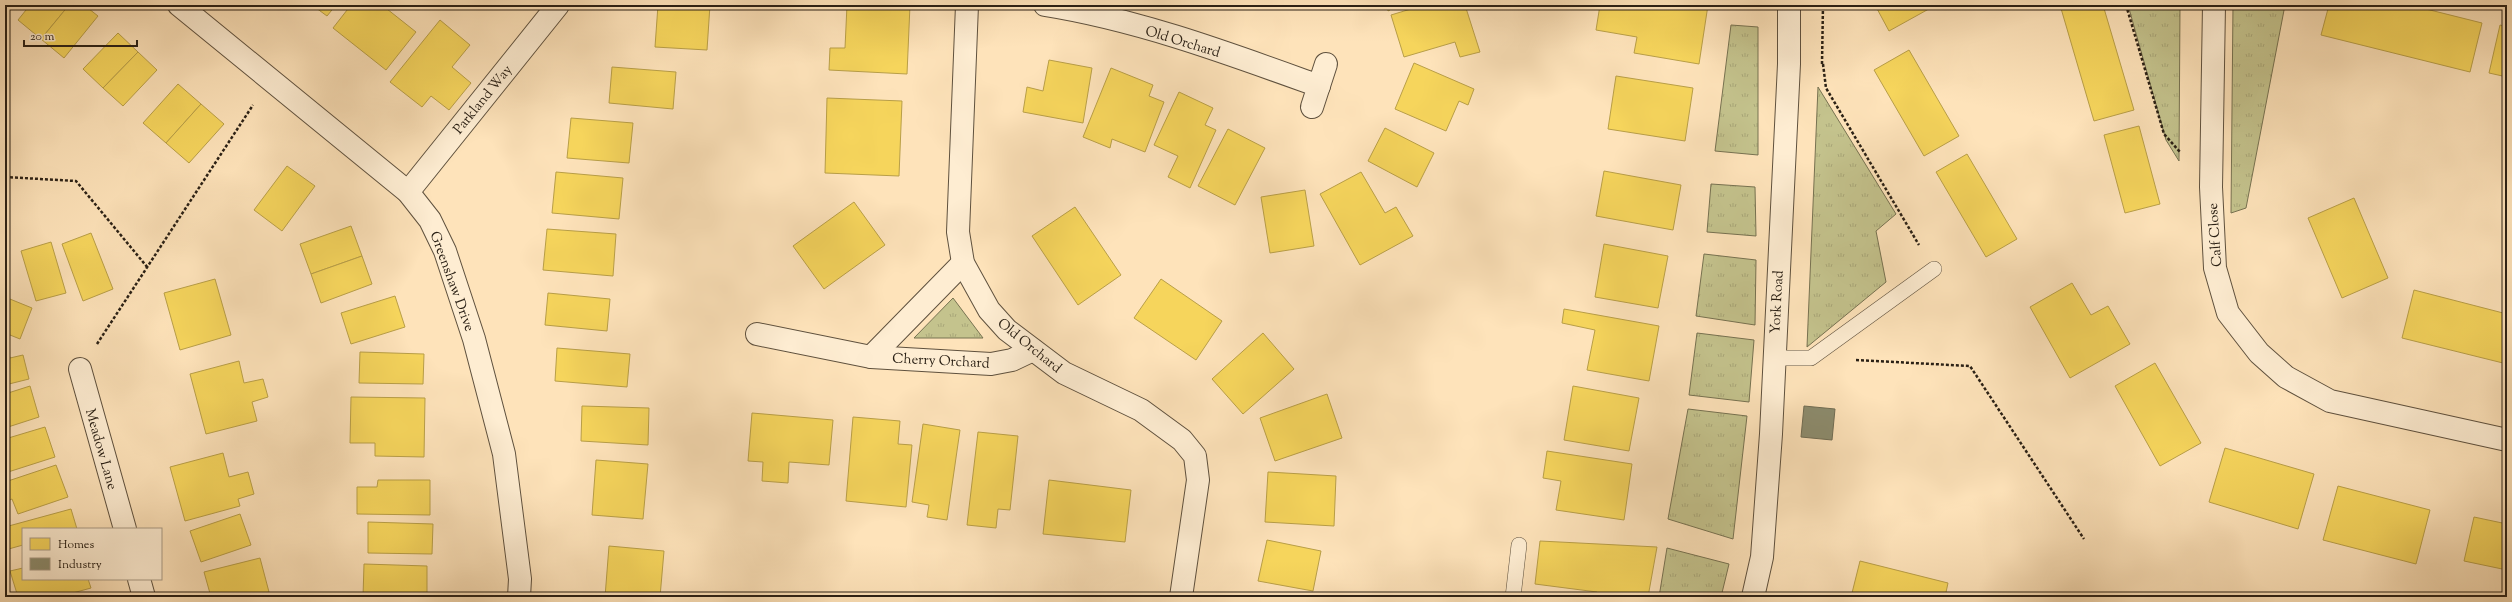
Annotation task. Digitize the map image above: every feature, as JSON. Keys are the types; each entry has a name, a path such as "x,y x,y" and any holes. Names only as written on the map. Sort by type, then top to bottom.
{"street":[{"name":"Greenshaw Drive","path":"179,5 408,192 430,220 445,251 474,339 504,454 520,579 519,597"},
{"name":"Parkland Way","path":"408,192 558,5"},
{"name":"Old Orchard","path":"967,5 958,232 963,263 989,310 1007,330 1064,373 1141,410 1182,440 1194,456 1198,480 1181,597"},
{"name":"Old Orchard","path":"1045,5 1074,10 1198,44 1319,86"},
{"name":"York Road","path":"1753,597 1762,557 1771,434 1773,358 1789,64 1788,5"},
{"name":"Calf Close","path":"2214,5 2211,187 2215,268 2228,313 2259,353 2286,377 2330,401 2507,440"},
{"path":"1312,107 1326,64"},
{"name":"Cherry Orchard","path":"871,357 963,263"},
{"name":"Cherry Orchard","path":"757,334 871,357 991,364 1012,360 1033,350"},
{"name":"Meadow Lane","path":"80,369 125,528"},
{"path":"139,580 144,597"}],"lane":[{"path":"1773,358 1812,358 1934,269"},
{"path":"1513,597 1519,545"}],"path":[{"path":"2126,5 2164,134 2211,187"},
{"path":"1823,64 1826,88 1934,269"},
{"path":"80,369 148,268 270,78"},
{"path":"5,177 76,181 148,268"},
{"path":"1812,358 1970,366 2084,539"}],"green space":[{"path":"2128,5 2180,5 2179,161 2166,140"},
{"path":"2233,5 2285,5 2246,208 2231,213"},
{"path":"1731,25 1758,27 1758,155 1715,151"},
{"path":"1818,87 1896,214 1876,231 1886,282 1807,347"},
{"path":"1711,184 1755,187 1756,236 1707,232"},
{"path":"1704,254 1756,260 1755,325 1696,316"},
{"path":"953,298 983,338 914,338"},
{"path":"1697,333 1754,340 1749,402 1689,395"},
{"path":"1688,409 1747,416 1733,539 1668,519"},
{"path":"1667,548 1729,564 1721,597 1659,597"}],"building: Homes":[{"path":"30,5 69,5 41,39 18,20"},
{"path":"69,5 84,5 98,16 64,58 41,39"},
{"path":"312,5 336,5 327,16"},
{"path":"351,5 382,5 416,32 386,70 333,28"},
{"path":"658,5 710,5 707,50 655,47"},
{"path":"847,5 910,5 907,74 829,70 830,48 845,48"},
{"path":"1379,5 1392,5 1389,11"},
{"path":"1424,5 1465,5 1480,52 1460,57 1455,42 1404,57 1391,15"},
{"path":"1600,5 1708,5 1699,64 1634,53 1637,37 1596,30"},
{"path":"1875,5 1936,5 1889,31"},
{"path":"2060,5 2103,5 2134,110 2094,121"},
{"path":"2329,5 2410,5 2482,23 2470,72 2321,35"},
{"path":"440,20 470,45 452,67 471,83 449,110 431,96 422,107 390,82"},
{"path":"2500,25 2507,27 2507,77 2489,73"},
{"path":"118,33 138,52 103,88 83,69"},
{"path":"1909,50 1959,136 1924,156 1874,70"},
{"path":"138,52 157,70 123,106 103,88"},
{"path":"1049,60 1092,68 1083,123 1023,112 1027,87 1043,91"},
{"path":"1414,63 1474,89 1468,105 1459,101 1446,131 1395,109"},
{"path":"612,67 676,72 673,109 609,103"},
{"path":"1111,68 1153,85 1149,96 1164,102 1145,152 1112,139 1110,148 1083,137"},
{"path":"1616,76 1693,88 1685,141 1608,129"},
{"path":"178,84 201,104 166,143 143,123"},
{"path":"1179,92 1213,108 1205,125 1216,130 1190,188 1168,177 1178,156 1154,145"},
{"path":"827,98 902,101 899,176 825,173"},
{"path":"201,104 224,124 189,163 166,143"},
{"path":"571,118 633,123 629,163 567,158"},
{"path":"2139,126 2160,204 2125,213 2104,135"},
{"path":"1385,128 1434,153 1417,187 1368,161"},
{"path":"1228,129 1265,148 1235,205 1198,186"},
{"path":"1967,154 2017,239 1986,257 1936,172"},
{"path":"287,166 315,186 282,231 254,210"},
{"path":"1604,171 1681,185 1673,230 1596,216"},
{"path":"556,172 623,178 619,219 552,213"},
{"path":"1361,172 1385,213 1396,207 1413,236 1360,265 1320,194"},
{"path":"1305,190 1314,246 1270,253 1261,197"},
{"path":"2354,198 2388,278 2342,298 2308,218"},
{"path":"854,202 885,245 824,289 793,246"},
{"path":"1075,207 1121,275 1078,305 1032,236"},
{"path":"351,226 362,256 311,274 300,244"},
{"path":"547,229 616,234 613,276 543,270"},
{"path":"91,233 113,289 83,301 62,244"},
{"path":"51,242 66,293 36,301 21,251"},
{"path":"1604,244 1668,256 1658,308 1595,297"},
{"path":"362,256 372,284 321,303 311,274"},
{"path":"215,279 231,335 180,350 164,293"},
{"path":"1161,279 1222,321 1196,360 1134,318"},
{"path":"2072,283 2091,315 2108,306 2130,344 2070,378 2030,307"},
{"path":"2414,290 2507,314 2507,364 2402,338"},
{"path":"548,293 610,299 607,331 545,325"},
{"path":"395,296 405,327 351,344 341,313"},
{"path":"5,297 32,308 20,339 5,333"},
{"path":"1564,309 1659,326 1649,381 1587,370 1595,330 1562,323"},
{"path":"1263,333 1294,369 1243,414 1212,379"},
{"path":"5,337 10,358 23,355 29,379 5,385"},
{"path":"557,348 630,354 627,387 555,381"},
{"path":"360,352 424,354 423,384 359,383"},
{"path":"239,361 244,383 263,379 268,397 252,402 257,421 206,434 190,374"},
{"path":"2155,363 2201,443 2160,466 2115,386"},
{"path":"30,386 39,417 5,428 5,394"},
{"path":"1573,386 1639,398 1629,451 1564,440"},
{"path":"1327,394 1342,438 1275,461 1260,418"},
{"path":"351,397 425,398 424,457 375,456 375,443 350,443"},
{"path":"582,406 649,408 648,445 581,441"},
{"path":"752,413 833,420 829,465 789,462 788,483 762,481 763,462 748,461"},
{"path":"853,417 900,421 898,444 912,445 906,507 846,501"},
{"path":"923,424 960,430 947,520 927,517 929,505 912,502"},
{"path":"45,427 55,457 5,473 5,439"},
{"path":"978,432 1018,436 1010,510 998,509 996,528 967,525"},
{"path":"2225,448 2314,474 2298,529 2209,502"},
{"path":"1547,451 1632,464 1624,520 1556,510 1561,481 1543,478"},
{"path":"223,453 229,477 248,472 254,494 238,499 240,506 185,521 170,467"},
{"path":"596,460 648,464 643,519 592,515"},
{"path":"56,465 68,497 18,514 12,499 5,502 5,482"},
{"path":"1268,472 1336,476 1334,526 1265,522"},
{"path":"378,480 430,480 430,515 357,514 357,487 377,487"},
{"path":"1049,480 1131,490 1125,542 1043,534"},
{"path":"2338,486 2430,510 2416,564 2323,540"},
{"path":"71,509 77,528 22,528 22,545 5,550 5,527"},
{"path":"240,514 251,545 201,562 190,531"},
{"path":"2474,517 2507,524 2507,570 2464,561"},
{"path":"368,522 433,524 432,554 368,553"},
{"path":"1267,540 1321,551 1313,591 1258,581"},
{"path":"1540,541 1657,547 1648,597 1597,597 1597,592 1535,584"},
{"path":"609,546 664,551 660,597 605,597"},
{"path":"260,558 269,592 250,597 211,597 204,572"},
{"path":"1860,561 1948,583 1945,597 1851,597"},
{"path":"364,564 427,566 427,597 363,597"},
{"path":"22,568 22,580 88,580 91,588 58,597 18,597 10,571"}],"building: Industry":[{"path":"1804,406 1835,409 1832,440 1801,437"}]}
